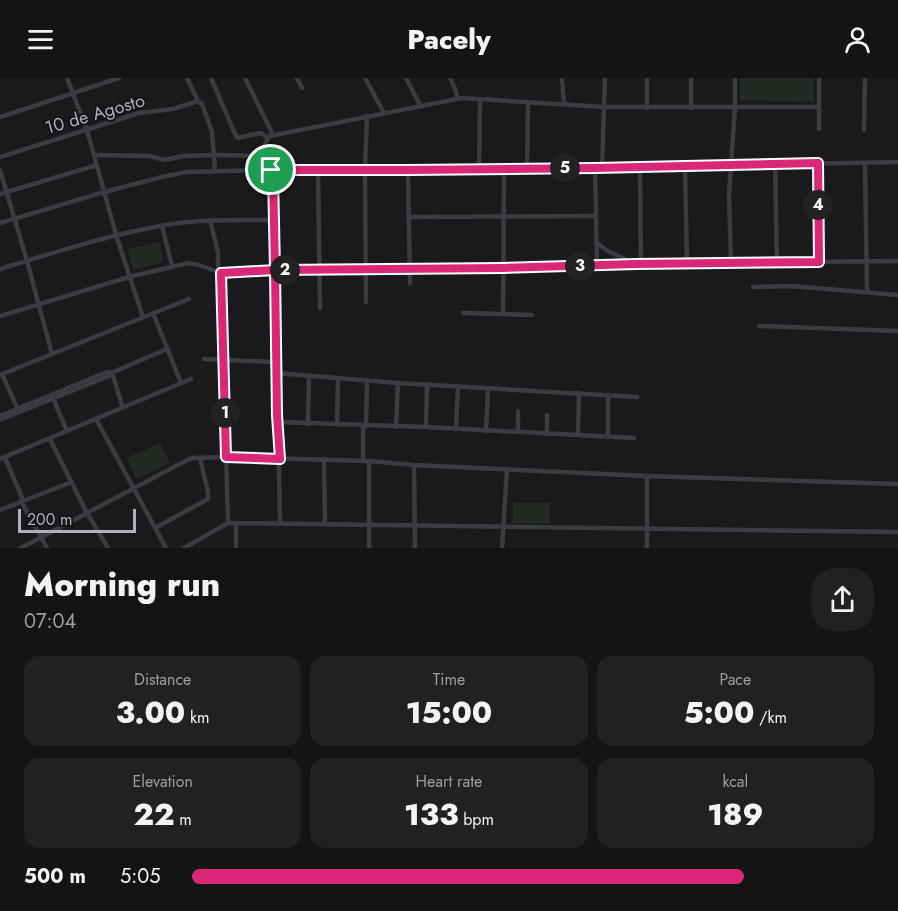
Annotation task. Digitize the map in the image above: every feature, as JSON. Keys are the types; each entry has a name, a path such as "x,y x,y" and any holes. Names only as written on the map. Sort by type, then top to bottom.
{"street":[{"path":"67,78 95,155 116,235 143,317"},
{"path":"0,117 118,78"},
{"path":"187,78 198,101 202,104 212,132 215,171"},
{"path":"211,78 238,138 260,133 270,136 457,98 604,107 819,107"},
{"path":"245,78 270,136"},
{"path":"297,78 302,88"},
{"path":"365,78 384,113"},
{"path":"406,78 420,105"},
{"path":"562,78 564,105"},
{"path":"602,168 605,78"},
{"path":"646,108 647,78"},
{"path":"691,78 691,108"},
{"path":"731,263 729,194 735,78"},
{"path":"819,78 819,129"},
{"path":"864,130 865,78"},
{"path":"452,79 457,98"},
{"path":"479,169 480,99"},
{"name":"10 de Agosto","path":"0,157 139,113 173,109 198,101"},
{"path":"527,168 528,102"},
{"path":"366,302 367,116"},
{"path":"270,136 266,140 266,156 273,174 280,523"},
{"path":"95,155 149,156 165,160 183,156 266,156"},
{"path":"0,223 177,173 271,170 640,168 898,162"},
{"path":"818,163 819,262"},
{"path":"775,164 777,263"},
{"path":"866,164 867,292"},
{"path":"0,194 97,165"},
{"path":"685,166 687,264"},
{"path":"595,168 597,265"},
{"path":"638,264 640,168"},
{"path":"503,314 504,169"},
{"path":"0,170 52,354"},
{"path":"318,170 320,308"},
{"path":"408,170 410,283"},
{"path":"409,217 596,216"},
{"path":"0,269 116,235 162,226 210,220 274,220"},
{"path":"210,220 218,252 220,272 228,523"},
{"path":"162,226 172,267"},
{"path":"597,242 606,250 638,264"},
{"path":"0,316 129,277 189,263 220,272 898,261"},
{"path":"753,287 791,286 898,295"},
{"path":"18,411 1,375 189,299"},
{"path":"153,313 181,383"},
{"path":"464,313 532,315"},
{"path":"759,326 898,331"},
{"path":"0,418 167,349"},
{"path":"204,360 276,362"},
{"path":"112,373 123,407"},
{"path":"276,374 637,396"},
{"path":"308,424 309,376"},
{"path":"336,425 338,378"},
{"path":"47,548 1,458 191,379"},
{"path":"367,380 365,426 369,548"},
{"path":"396,428 398,383"},
{"path":"426,428 427,384"},
{"path":"456,429 458,386"},
{"path":"486,431 488,388"},
{"path":"578,435 579,393"},
{"path":"608,395 608,437"},
{"path":"53,397 67,431"},
{"path":"518,411 518,432"},
{"path":"547,415 547,434"},
{"path":"96,419 166,548"},
{"path":"278,422 634,438"},
{"path":"50,439 87,513 108,548"},
{"path":"155,528 208,499 200,458"},
{"path":"21,548 189,459 200,458 366,460 414,465 647,476 898,484"},
{"path":"324,459 325,523"},
{"path":"414,465 415,548"},
{"path":"502,548 507,469"},
{"path":"647,476 647,548"},
{"path":"0,510 72,482"},
{"path":"184,548 228,523 898,532"},
{"path":"236,523 236,548"}],"shaded area":[{"path":"740,78 814,78 814,102 740,100"},
{"path":"159,242 164,262 133,270 128,249"},
{"path":"160,443 170,463 136,479 127,458"},
{"path":"513,503 550,503 550,524 513,523"}],"route":[{"path":"271,170 273,174 275,270 221,273 226,457 280,459 277,415 275,270 819,262 818,163 595,168 271,170"}]}
